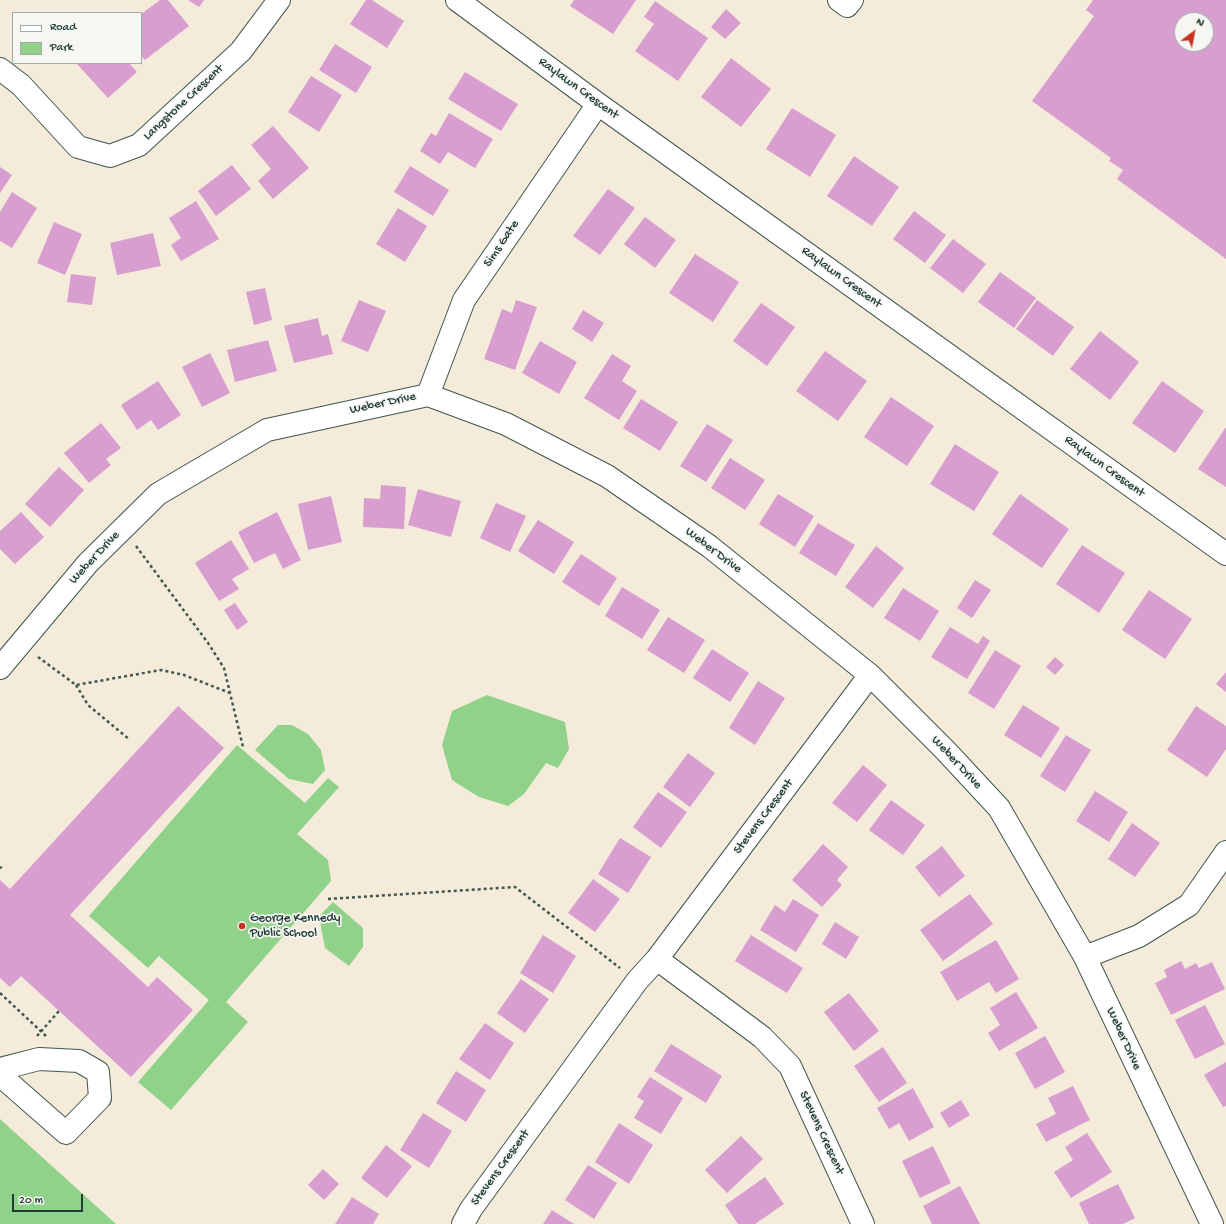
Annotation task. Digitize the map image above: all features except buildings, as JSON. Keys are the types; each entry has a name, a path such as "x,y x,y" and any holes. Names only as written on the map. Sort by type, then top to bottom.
{"street":[{"name":"Langstone Crescent","path":"0,69 21,85 78,147 110,156 139,145 241,51 279,0"},
{"name":"Raylawn Crescent","path":"458,0 598,104 1226,554"},
{"path":"839,0 847,6 852,0"},
{"name":"Sims Gate","path":"428,395 464,300 598,104"},
{"name":"Weber Drive","path":"0,668 88,563 158,494 267,430 428,395 506,424 607,476 709,546 870,675 946,751 999,808 1085,957 1212,1224"},
{"name":"Stevens Crescent","path":"463,1224 471,1209 637,981 657,959 870,675"},
{"path":"1085,957 1139,936 1189,905 1226,852"},
{"name":"Stevens Crescent","path":"657,959 762,1037 790,1066 863,1224"},
{"path":"0,1069 39,1059 79,1062 98,1072 100,1098 66,1133 0,1075"}],"path":[{"path":"123,529 208,643 224,668 243,747"},
{"path":"20,644 76,685 88,704 130,740"},
{"path":"76,685 161,670 184,675 230,693"},
{"path":"328,899 515,887 637,981"},
{"path":"0,993 46,1036"}],"green space":[{"path":"487,695 565,722 569,749 558,768 546,763 524,794 508,806 479,797 452,780 442,745 452,711"},
{"path":"278,725 292,725 308,734 321,750 325,770 313,784 289,779 255,750"},
{"path":"237,745 305,803 328,778 339,787 297,834 328,860 331,881 226,1002 248,1022 171,1110 138,1082 209,1000 159,956 148,968 89,916"},
{"path":"333,902 363,928 363,947 349,966 325,948 319,916"},
{"path":"0,1119 116,1224 0,1224"}],"place":[{"name":"George Kennedy Public School","path":"242,926"}]}
